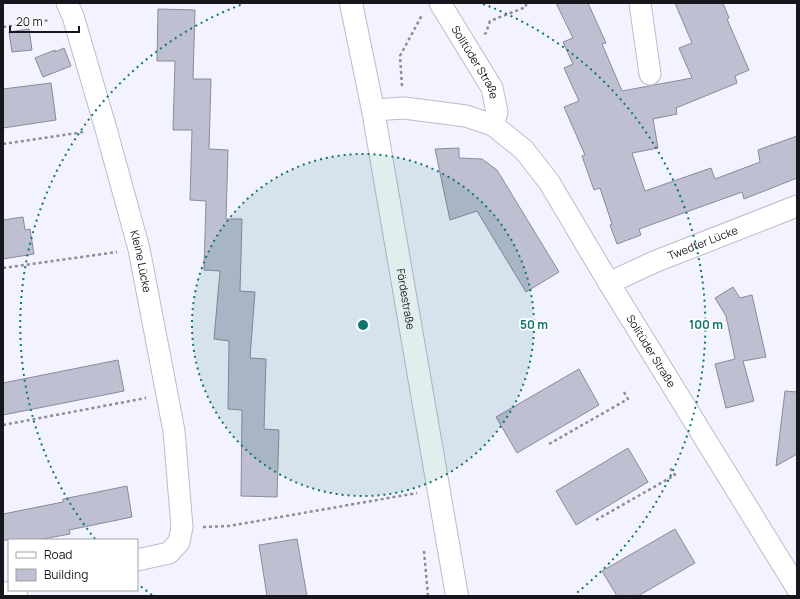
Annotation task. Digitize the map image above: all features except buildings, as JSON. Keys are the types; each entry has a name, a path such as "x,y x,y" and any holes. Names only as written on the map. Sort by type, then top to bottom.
{"main road":[{"name":"Fördestraße","path":"351,3 373,110 457,596"}],"street":[{"name":"Solitüder Straße","path":"440,3 492,88 497,112 494,125"},
{"path":"640,3 650,74"},
{"name":"Kleine Lücke","path":"70,10 106,129 139,249 174,431 182,528"},
{"name":"Solitüder Straße","path":"373,110 404,108 466,116 494,125 524,150 549,182 609,283 797,588"},
{"name":"Twedter Lücke","path":"609,283 654,262 797,206"},
{"path":"138,560 169,553 179,542 182,528"},
{"path":"3,594 14,591"}],"path":[{"path":"466,45 486,33 490,21 526,7 526,3"},
{"path":"3,27 70,10"},
{"path":"404,108 400,56 423,14"},
{"path":"3,144 106,129"},
{"path":"3,268 139,249"},
{"path":"549,444 628,399 624,392"},
{"path":"3,425 146,398"},
{"path":"596,520 675,475 670,468"},
{"path":"182,528 229,526 439,489"}]}
